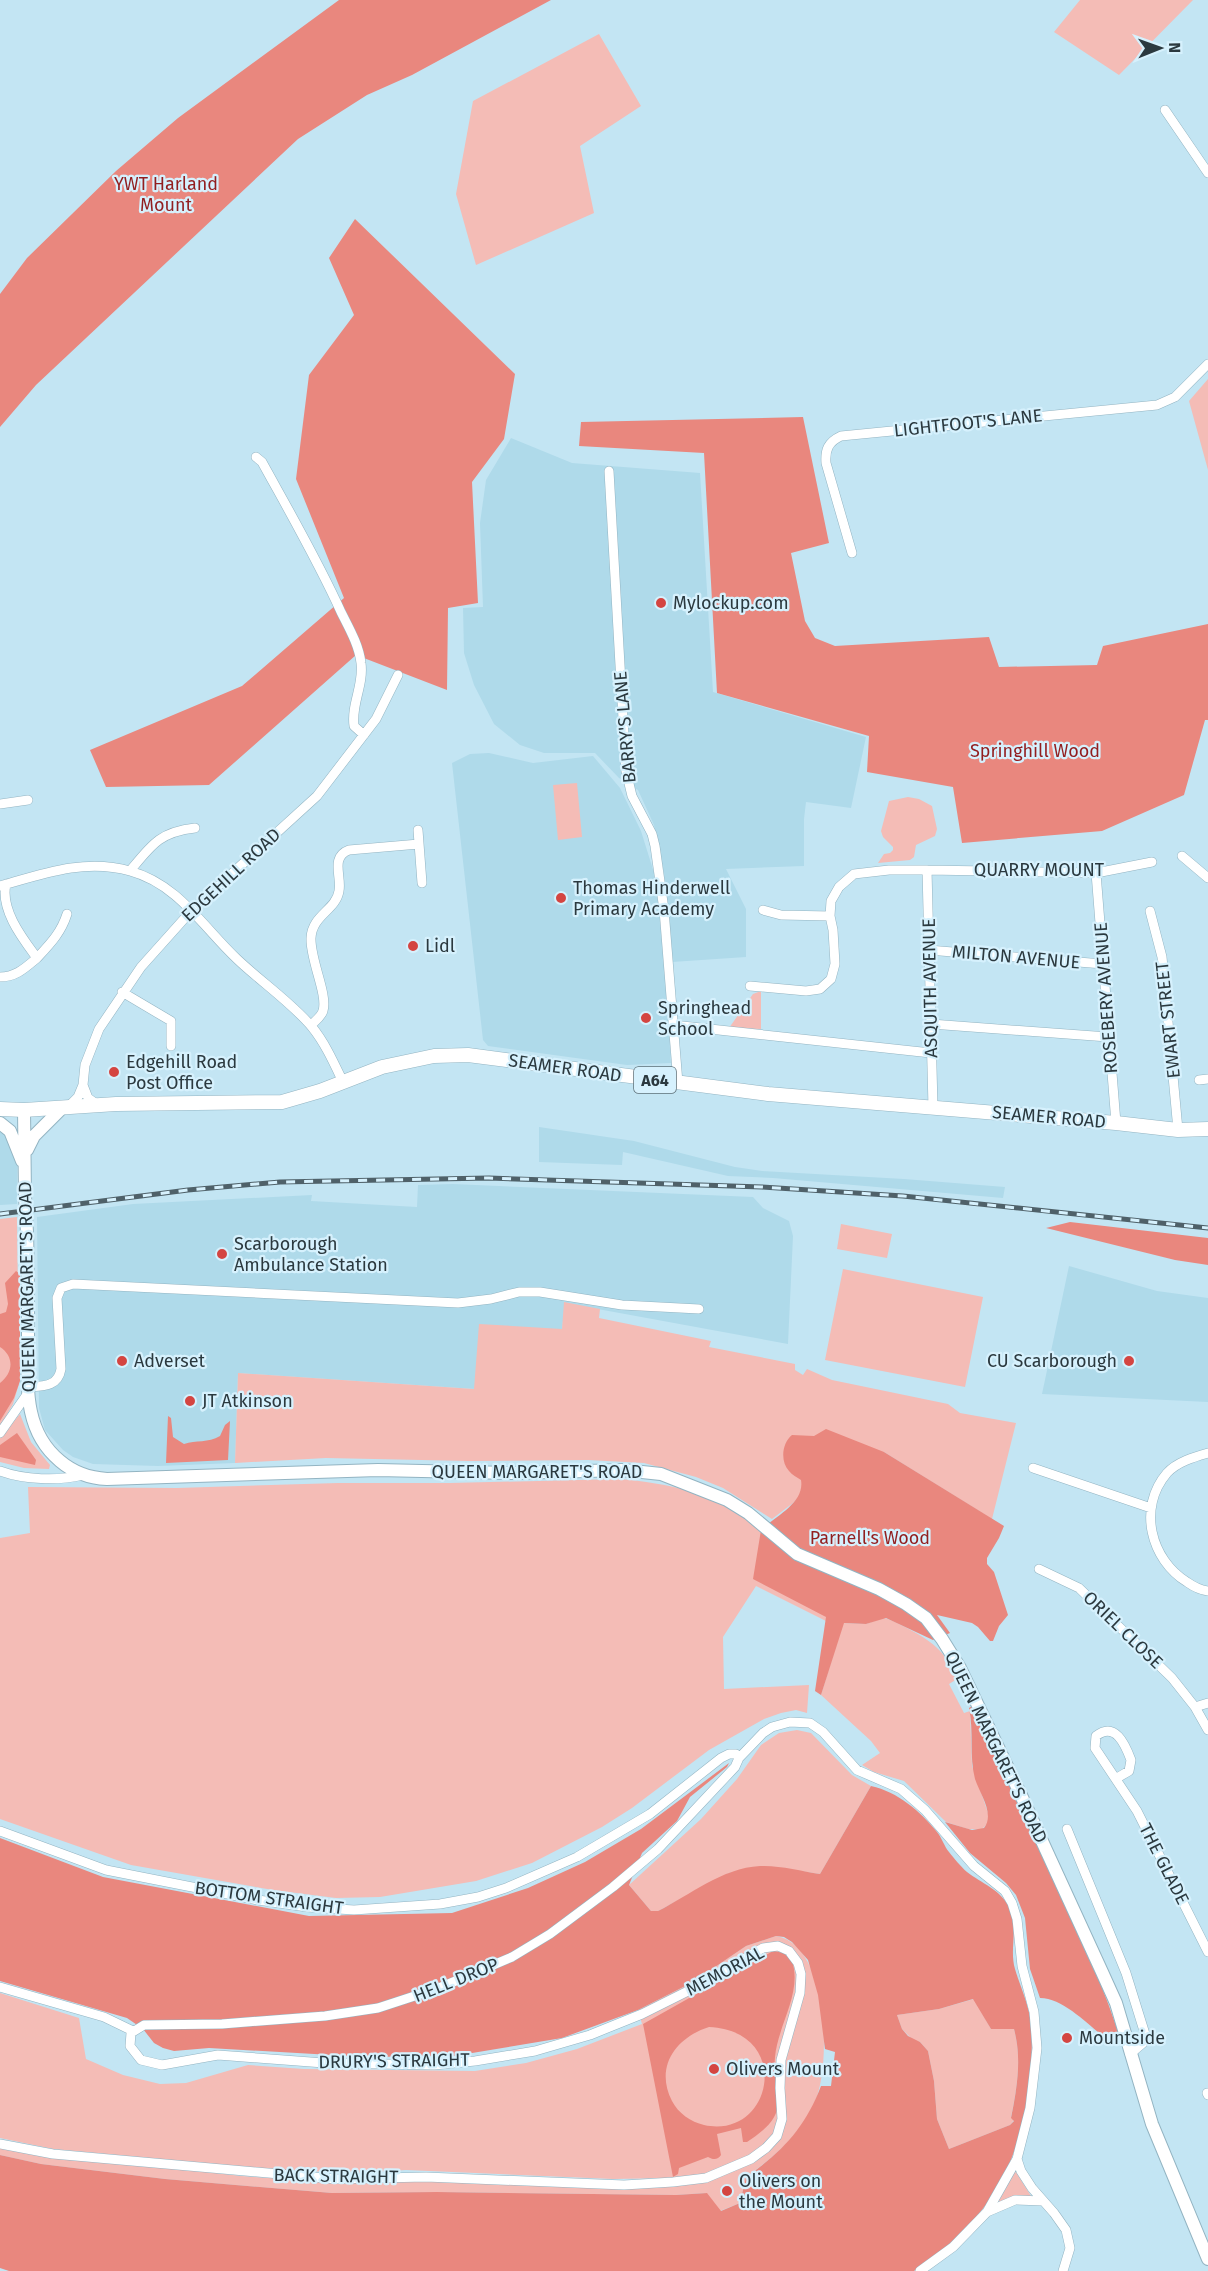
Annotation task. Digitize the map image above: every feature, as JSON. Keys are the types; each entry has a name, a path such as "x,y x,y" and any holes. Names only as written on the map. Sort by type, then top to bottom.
{"highway":[{"name":"SEAMER ROAD","path":"0,1109 24,1110 98,1105 271,1103 297,1098 382,1067 434,1056 468,1055 768,1094 1178,1130 1208,1129"}],"main road":[{"path":"25,1154 34,1136 66,1106"},
{"name":"QUEEN MARGARET'S ROAD","path":"24,1110 28,1390 33,1421 41,1441 51,1454 67,1467 83,1475 106,1479 378,1470 512,1473 623,1470 661,1474 727,1500 748,1513 797,1554 879,1588 926,1618 960,1668 1085,1931 1116,2003 1156,2133 1208,2259"},
{"path":"0,1123 10,1131 25,1168"}],"street":[{"path":"1165,110 1208,173"},
{"name":"LIGHTFOOT'S LANE","path":"852,553 826,463 826,449 834,439 852,435 1157,405 1175,397 1208,364"},
{"path":"256,457 262,462 331,590 359,652 362,676 353,717 354,726 364,735"},
{"name":"BARRY'S LANE","path":"609,471 626,771 632,796 652,834 655,846 664,910 678,1083"},
{"name":"EDGEHILL ROAD","path":"66,1106 78,1097 83,1085 85,1065 99,1029 141,967 192,910 317,796 376,719 398,675"},
{"path":"0,804 28,800"},
{"path":"130,871 151,845 166,835 174,830 195,828"},
{"path":"418,830 422,883"},
{"path":"310,1025 321,1016 324,1006 312,955 311,936 318,917 338,896 338,860 349,850 418,844"},
{"path":"1182,856 1208,878"},
{"name":"QUARRY MOUNT","path":"830,916 831,901 839,886 854,874 927,870 1096,873 1152,862"},
{"path":"37,958 14,926 7,910 3,885 65,868 98,866 130,871 167,888 192,910 236,958 310,1025 321,1039 343,1082"},
{"name":"ASQUITH AVENUE","path":"927,870 933,1107"},
{"name":"ROSEBERY AVENUE","path":"1096,873 1116,1123"},
{"path":"750,986 806,991 820,989 831,979 835,964 830,916 781,915 763,910"},
{"name":"EWART STREET","path":"1150,911 1162,957 1178,1130"},
{"path":"0,977 10,977 19,973 37,958 54,940 67,914"},
{"name":"MILTON AVENUE","path":"928,950 1103,964"},
{"path":"122,992 171,1021 171,1046"},
{"path":"931,1024 1108,1037"},
{"path":"672,1025 931,1053"},
{"path":"83,1085 88,1098 98,1105"},
{"path":"0,1433 28,1390 56,1383 60,1377 57,1298 62,1288 73,1284 458,1303 491,1299 519,1292 540,1292 622,1305 699,1309"},
{"path":"1208,1453 1192,1457 1167,1473 1156,1490 1151,1508 1152,1534 1164,1562 1176,1576 1200,1591 1208,1592"},
{"path":"1033,1468 1151,1508"},
{"path":"0,1471 53,1478 83,1475"},
{"name":"ORIEL CLOSE","path":"1039,1569 1079,1588 1172,1678 1195,1707 1208,1730"},
{"path":"1195,1707 1208,1703"},
{"name":"HELL DROP","path":"133,2031 144,2025 198,2025 325,2016 368,2010 410,1999 512,1957 550,1934 613,1887 672,1834 729,1774 739,1758 763,1733 772,1727 790,1722 810,1723 822,1732 857,1770 894,1785 925,1810 974,1866 1005,1891 1012,1903 1017,1919 1022,1966 1034,2012 1036,2037 1035,2076 1030,2108 1017,2159"},
{"name":"THE GLADE","path":"1117,1778 1129,1770 1131,1760 1117,1733 1110,1730 1104,1731 1096,1736 1095,1748 1137,1811 1208,1952"},
{"name":"BOTTOM STRAIGHT","path":"0,1831 106,1870 258,1900 354,1910 440,1904 478,1897 506,1888 577,1857 634,1825 721,1758 732,1753 739,1758"},
{"path":"1067,1829 1126,1973 1145,2034 1143,2043 1130,2054"},
{"name":"MEMORIAL","path":"642,2014 763,1948 771,1946 784,1948 794,1956 800,1968 800,1993 781,2060 782,2119 777,2136 759,2154 741,2164 706,2178 673,2182"},
{"path":"0,1987 104,2017 133,2031"},
{"name":"DRURY'S STRAIGHT","path":"133,2031 130,2046 137,2056 147,2063 170,2065 212,2055 324,2063 434,2065 535,2051 590,2035 642,2014"},
{"name":"BACK STRAIGHT","path":"0,2144 53,2154 335,2179 426,2177 624,2185 673,2182"},
{"path":"1017,2159 1021,2171 1062,2223 1068,2236 1070,2248 1063,2271"},
{"path":"920,2271 953,2247 987,2212 1017,2159"},
{"path":"987,2212 1015,2200 1043,2201"}],"shaded area":[{"path":"1080,0 1193,0 1119,75 1054,32"},
{"path":"599,34 641,106 580,146 594,213 476,265 456,194 473,101"},
{"path":"1208,379 1208,470 1189,401"},
{"path":"511,438 572,463 700,473 713,692 866,737 851,808 806,802 804,866 726,869 746,909 746,957 672,962 664,873 654,825 638,790 619,778 595,753 544,753 520,745 494,724 474,685 464,653 463,608 483,607 480,523 486,480"},
{"name":"Thomas Hinderwell Primary Academy","path":"489,753 533,763 593,756 620,788 641,831 655,876 665,969 671,1063 627,1065 488,1046 483,1040 452,763 470,754"},
{"path":"577,783 582,837 558,840 553,785"},
{"path":"908,797 919,799 932,806 937,829 935,836 916,845 914,857 910,860 878,863 884,854 893,850 881,831 889,801"},
{"path":"761,991 761,1029 729,1028 753,994"},
{"path":"539,1127 634,1141 735,1167 762,1171 1005,1187 1003,1198 728,1176 623,1152 622,1165 539,1162"},
{"path":"0,1130 10,1141 17,1163 17,1204 0,1205"},
{"path":"453,1184 753,1197 763,1208 789,1221 793,1236 788,1344 565,1303 562,1329 475,1389 238,1373 235,1463 158,1466 93,1464 73,1457 63,1450 45,1430 39,1408 37,1217 133,1204 312,1195 311,1201 417,1207 418,1185"},
{"path":"17,1217 19,1384 13,1404 0,1426 0,1219"},
{"path":"841,1224 892,1234 887,1258 837,1249"},
{"name":"CU Scarborough","path":"1069,1266 1157,1291 1208,1298 1208,1402 1042,1394"},
{"path":"843,1269 983,1297 965,1387 825,1360"},
{"path":"564,1302 600,1309 599,1318 711,1341 709,1347 795,1364 795,1370 803,1375 807,1369 832,1380 948,1404 960,1413 1016,1423 992,1519 884,1452 805,1491 772,1519 723,1488 696,1477 644,1463 588,1460 469,1461 326,1458 235,1463 238,1373 474,1389 479,1324 562,1329"},
{"path":"20,1414 31,1442 50,1465 49,1469 24,1468 0,1462 0,1438"},
{"path":"619,1479 694,1492 729,1507 745,1517 766,1536 826,1617 826,1621 756,1586 723,1637 724,1689 809,1685 807,1713 796,1710 764,1719 709,1750 632,1808 602,1827 532,1863 476,1881 380,1897 336,1898 273,1890 131,1865 0,1819 0,1538 30,1533 28,1487 177,1488"},
{"path":"883,1618 892,1620 937,1647 957,1679 949,1684 964,1713 970,1711 972,1766 989,1822 982,1829 968,1829 946,1822 904,1781 874,1772 862,1765 880,1753 871,1741 821,1695 843,1623 866,1624"},
{"path":"797,1730 811,1733 852,1775 871,1786 820,1874 773,1867 729,1873 658,1911 651,1911 629,1885 701,1819 737,1779 761,1745 779,1733"},
{"path":"776,1936 794,1944 807,1960 816,1983 822,2009 824,2037 820,2086 808,2116 793,2136 776,2154 746,2177 740,2203 720,2211 706,2193 676,2195 332,2193 165,2179 41,2164 0,2155 0,2147 241,2176 330,2182 444,2181 624,2188 673,2178 613,2179 406,2170 360,2173 276,2170 53,2149 0,2138 0,1993 79,2018 86,2059 123,2075 160,2084 186,2083 248,2065 304,2069 475,2071 526,2063 577,2049 642,2024 638,2010 693,1982 746,1946"},
{"path":"974,1999 991,2029 1014,2029 1018,2062 1011,2117 1014,2120 1010,2125 949,2149 937,2119 934,2081 928,2051 902,2029 897,2015 939,2009"},
{"path":"1016,2172 1031,2196 998,2202 1014,2173"}],"green space":[{"name":"YWT Harland Mount","path":"339,0 551,0 412,75 367,95 298,139 36,385 0,427 0,294 27,258 116,171 178,118"},
{"path":"355,219 515,374 504,439 472,482 478,603 448,608 447,690 356,655 209,785 106,787 90,750 242,686 344,598 296,479 309,375 354,315 329,258"},
{"name":"Springhill Wood","path":"803,417 829,543 791,553 805,621 815,638 835,646 989,637 999,667 1097,665 1103,646 1208,624 1208,720 1205,720 1184,795 1102,831 962,843 953,787 867,772 869,736 717,693 704,453 579,446 581,422"},
{"path":"1070,1222 1208,1238 1208,1265 1175,1260 1046,1228"},
{"path":"16,1271 20,1274 20,1381 14,1398 0,1421 0,1383 8,1375 10,1360 0,1347 0,1314 6,1312 8,1304 5,1283"},
{"path":"168,1416 171,1418 173,1437 184,1444 211,1440 220,1436 225,1425 230,1421 228,1460 166,1463"},
{"name":"Parnell's Wood","path":"826,1429 884,1452 1004,1526 987,1558 987,1564 994,1572 1008,1615 999,1626 993,1641 990,1641 972,1623 937,1615 950,1633 933,1640 886,1618 866,1624 844,1623 821,1695 815,1691 826,1617 753,1579 761,1530 794,1502 801,1488 801,1480 786,1467 783,1457 784,1447 792,1435 814,1436"},
{"path":"17,1433 36,1460 35,1465 0,1457 0,1445"},
{"path":"972,1706 1071,1913 1106,1997 1121,2040 1119,2043 1104,2036 1063,2005 1040,1998 1030,1969 1025,1918 1016,1895 1006,1883 970,1853 945,1822 972,1830 984,1828 987,1822 986,1804 973,1770 969,1708"},
{"path":"729,1763 690,1797 677,1821 642,1853 629,1885 651,1911 658,1911 719,1877 746,1868 775,1866 820,1874 871,1786 890,1793 916,1810 937,1832 947,1850 962,1868 996,1891 1009,1907 1014,1931 1013,1961 1030,2017 1032,2042 1029,2085 1017,2143 1007,2169 979,2214 939,2253 914,2271 9,2271 0,2268 0,2155 41,2164 165,2179 332,2193 676,2195 707,2193 721,2211 740,2203 746,2177 771,2158 791,2138 808,2114 821,2086 831,2086 835,2052 825,2049 818,1995 808,1960 792,1942 784,1937 776,1936 746,1946 693,1982 638,2010 562,2038 454,2056 366,2057 209,2048 174,2051 154,2043 143,2029 127,2018 0,1981 0,1838 103,1877 309,1916 452,1913 528,1888 585,1862 641,1829","holes":["973,1999 991,2029 1014,2029 1018,2051 1017,2085 1011,2118 1014,2121 1010,2125 949,2149 937,2119 934,2081 928,2051 920,2042 908,2036 902,2029 897,2015 939,2009"]},
{"path":"773,1951 784,1953 791,1958 794,1983 775,2057 778,2099 774,2118 747,2142 743,2142 741,2128 717,2134 720,2157 712,2159 708,2157 679,2168 678,2174 673,2177 643,2024","holes":["709,2027 736,2033 754,2046 763,2064 764,2083 758,2102 746,2117 728,2125 704,2125 694,2122 685,2116 672,2101 667,2088 667,2065 678,2046 697,2032"]}],"railway":[{"path":"0,1214 188,1190 280,1182 489,1178 762,1187 903,1196 1208,1228"}],"place":[{"name":"Mylockup.com","path":"661,603"},
{"name":"Thomas Hinderwell Primary Academy","path":"561,898"},
{"name":"Lidl","path":"413,946"},
{"name":"Springhead School","path":"646,1018"},
{"name":"Edgehill Road Post Office","path":"114,1072"},
{"name":"Scarborough Ambulance Station","path":"222,1254"},
{"name":"Adverset","path":"122,1361"},
{"name":"CU Scarborough","path":"1129,1361"},
{"name":"JT Atkinson","path":"190,1401"},
{"name":"Mountside","path":"1067,2038"},
{"name":"Olivers Mount","path":"714,2069"},
{"name":"Olivers on the Mount","path":"727,2191"}]}
